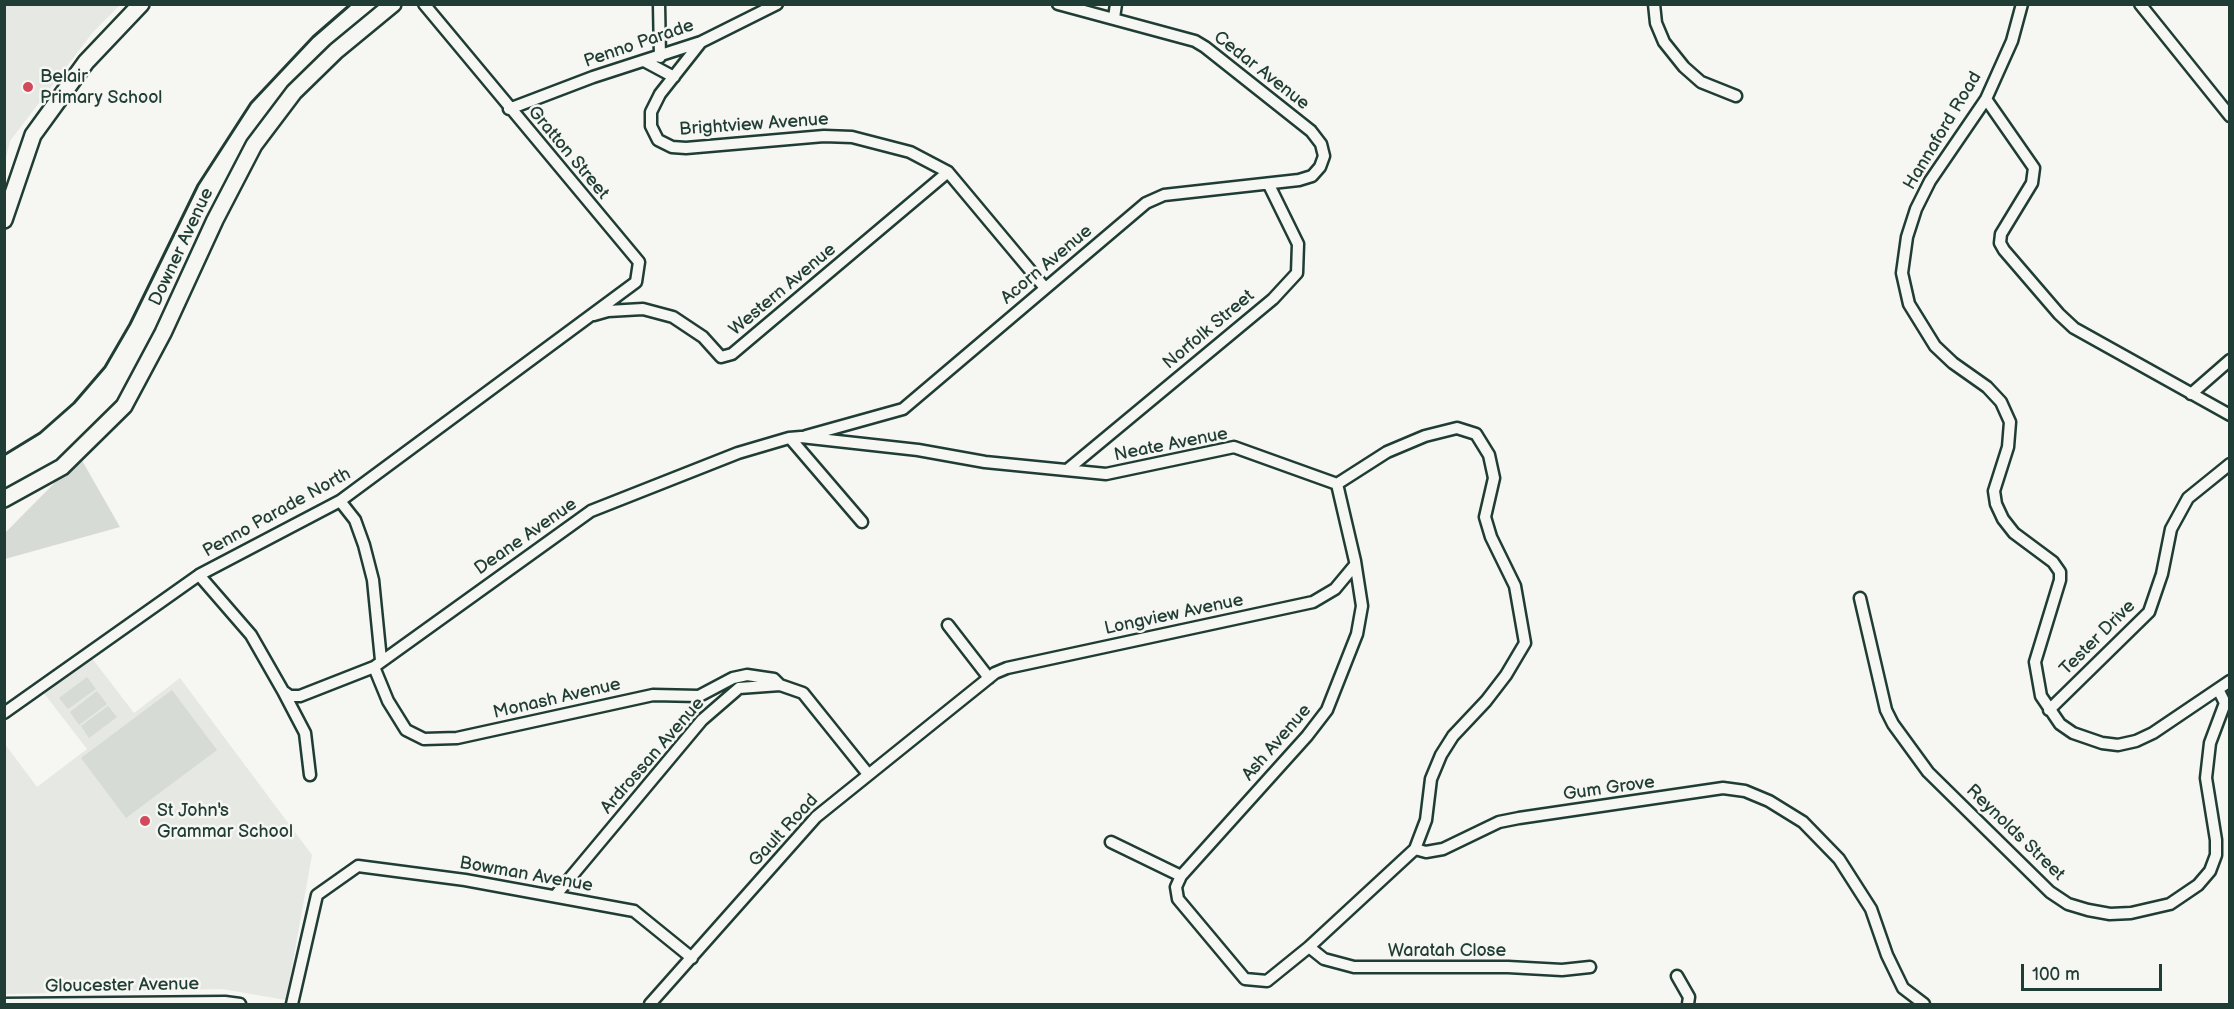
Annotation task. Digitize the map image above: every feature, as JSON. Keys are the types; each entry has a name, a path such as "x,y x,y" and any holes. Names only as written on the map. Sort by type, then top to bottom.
{"street":[{"path":"4,220 7,198 33,135 102,42 141,4"},
{"name":"Downer Avenue","path":"4,499 62,467 124,406 163,333 215,220 254,145 294,92 336,51 393,4"},
{"name":"Gratton Street","path":"424,4 509,109 639,262 636,282 591,315"},
{"path":"658,4 660,57"},
{"name":"Penno Parade","path":"509,109 593,77 646,62 701,42 777,4"},
{"name":"Cedar Avenue","path":"1058,4 1195,41 1311,131 1321,144 1324,156"},
{"path":"1114,18 1116,4"},
{"path":"1654,4 1656,23 1664,42 1684,67 1701,82 1736,96"},
{"name":"Hannaford Road","path":"2022,4 2012,41 1986,99 1930,181 1916,209 1907,237 1902,273 1910,304 1935,346 1953,363 1987,387 2001,402 2010,422 2008,447 1994,491 1996,504 2003,519 2014,533 2053,562 2060,572 2060,580 2035,662 2041,696 2060,724 2073,734 2102,743 2118,744 2136,741 2153,733 2229,681"},
{"path":"2140,4 2229,116"},
{"name":"Brightview Avenue","path":"701,42 660,94 651,112 651,126 658,140 672,147 824,136 852,137 910,152 948,172 1045,288"},
{"path":"646,62 674,77"},
{"path":"1986,99 2034,168 2032,183 2001,234 2000,243 2004,250 2059,314 2074,328 2229,415"},
{"name":"Acorn Avenue","path":"793,438 903,409 1146,203 1164,195 1269,185 1312,176 1320,167 1324,156"},
{"name":"Western Avenue","path":"591,315 608,311 643,309 673,317 703,337 722,357 732,354 948,172"},
{"name":"Norfolk Street","path":"1067,471 1273,299 1297,273 1298,244 1269,185"},
{"name":"Penno Parade North","path":"4,713 199,575 340,501 591,315"},
{"path":"2191,394 2229,360"},
{"path":"1111,842 1181,876 1176,887 1178,899 1245,979 1266,981 1309,947 1415,849 1426,820 1431,779 1441,755 1453,736 1486,701 1506,675 1525,643 1515,586 1491,537 1485,517 1494,478 1490,455 1476,434 1457,428 1425,436 1387,452 1337,484"},
{"path":"793,438 862,522"},
{"name":"Neate Avenue","path":"793,438 1106,474 1234,447 1337,484"},
{"name":"Deane Avenue","path":"283,691 290,696 300,696 378,663 591,512 738,453 793,438"},
{"name":"Tester Drive","path":"2049,710 2149,612 2162,574 2171,529 2188,498 2229,464"},
{"name":"Ash Avenue","path":"1181,876 1308,736 1327,710 1357,634 1362,606 1337,484"},
{"name":"Monash Avenue","path":"340,501 355,520 373,580 378,663 388,701 406,729 424,739 457,738 653,695 699,696 733,678 747,675 774,679 780,685"},
{"name":"Longview Avenue","path":"989,678 1007,668 1313,602 1335,589 1355,565"},
{"path":"199,575 251,635 283,691 305,733 310,775"},
{"name":"Reynolds Street","path":"1860,598 1886,710 1893,724 1928,772 2050,892 2068,904 2088,910 2110,914 2131,913 2170,904 2198,885 2210,871 2216,855 2216,840 2206,778 2210,743 2225,703 2218,689"},
{"path":"948,625 989,678"},
{"name":"Gault Road","path":"650,1005 816,817 989,678"},
{"name":"Ardrossan Avenue","path":"555,896 702,720 738,688 780,685 803,693 868,774"},
{"name":"Gum Grove","path":"1415,849 1426,852 1443,849 1499,822 1519,818 1723,788 1745,791 1769,801 1803,822 1839,859 1871,909 1887,955 1903,988 1924,1005"},
{"name":"Bowman Avenue","path":"292,1005 317,895 358,866 465,880 634,910 692,958"},
{"name":"Waratah Close","path":"1309,947 1324,959 1354,967 1508,967 1562,970 1590,967"},
{"path":"1677,976 1689,997 1688,1005"},
{"name":"Gloucester Avenue","path":"4,1004 225,1002 240,1005"}],"shaded area":[{"name":"Belair Primary School","path":"5,4 120,5 93,32 10,141 5,161"},
{"path":"80,457 120,527 5,559 5,533"},
{"name":"St John's Grammar School","path":"91,657 134,713 180,678 312,855 286,1000 222,989 5,994 4,743 37,787 87,749 43,692"},
{"path":"87,677 96,689 68,709 59,698"},
{"path":"172,690 217,750 126,818 81,758"},
{"path":"97,691 107,704 79,725 70,712"},
{"path":"108,706 117,717 89,738 81,726"}],"railway":[{"path":"4,455 40,433 74,403 105,367 130,324 198,185 251,103 313,37 351,4"}],"place":[{"name":"Belair Primary School","path":"28,87"},
{"name":"St John's Grammar School","path":"145,821"}]}
